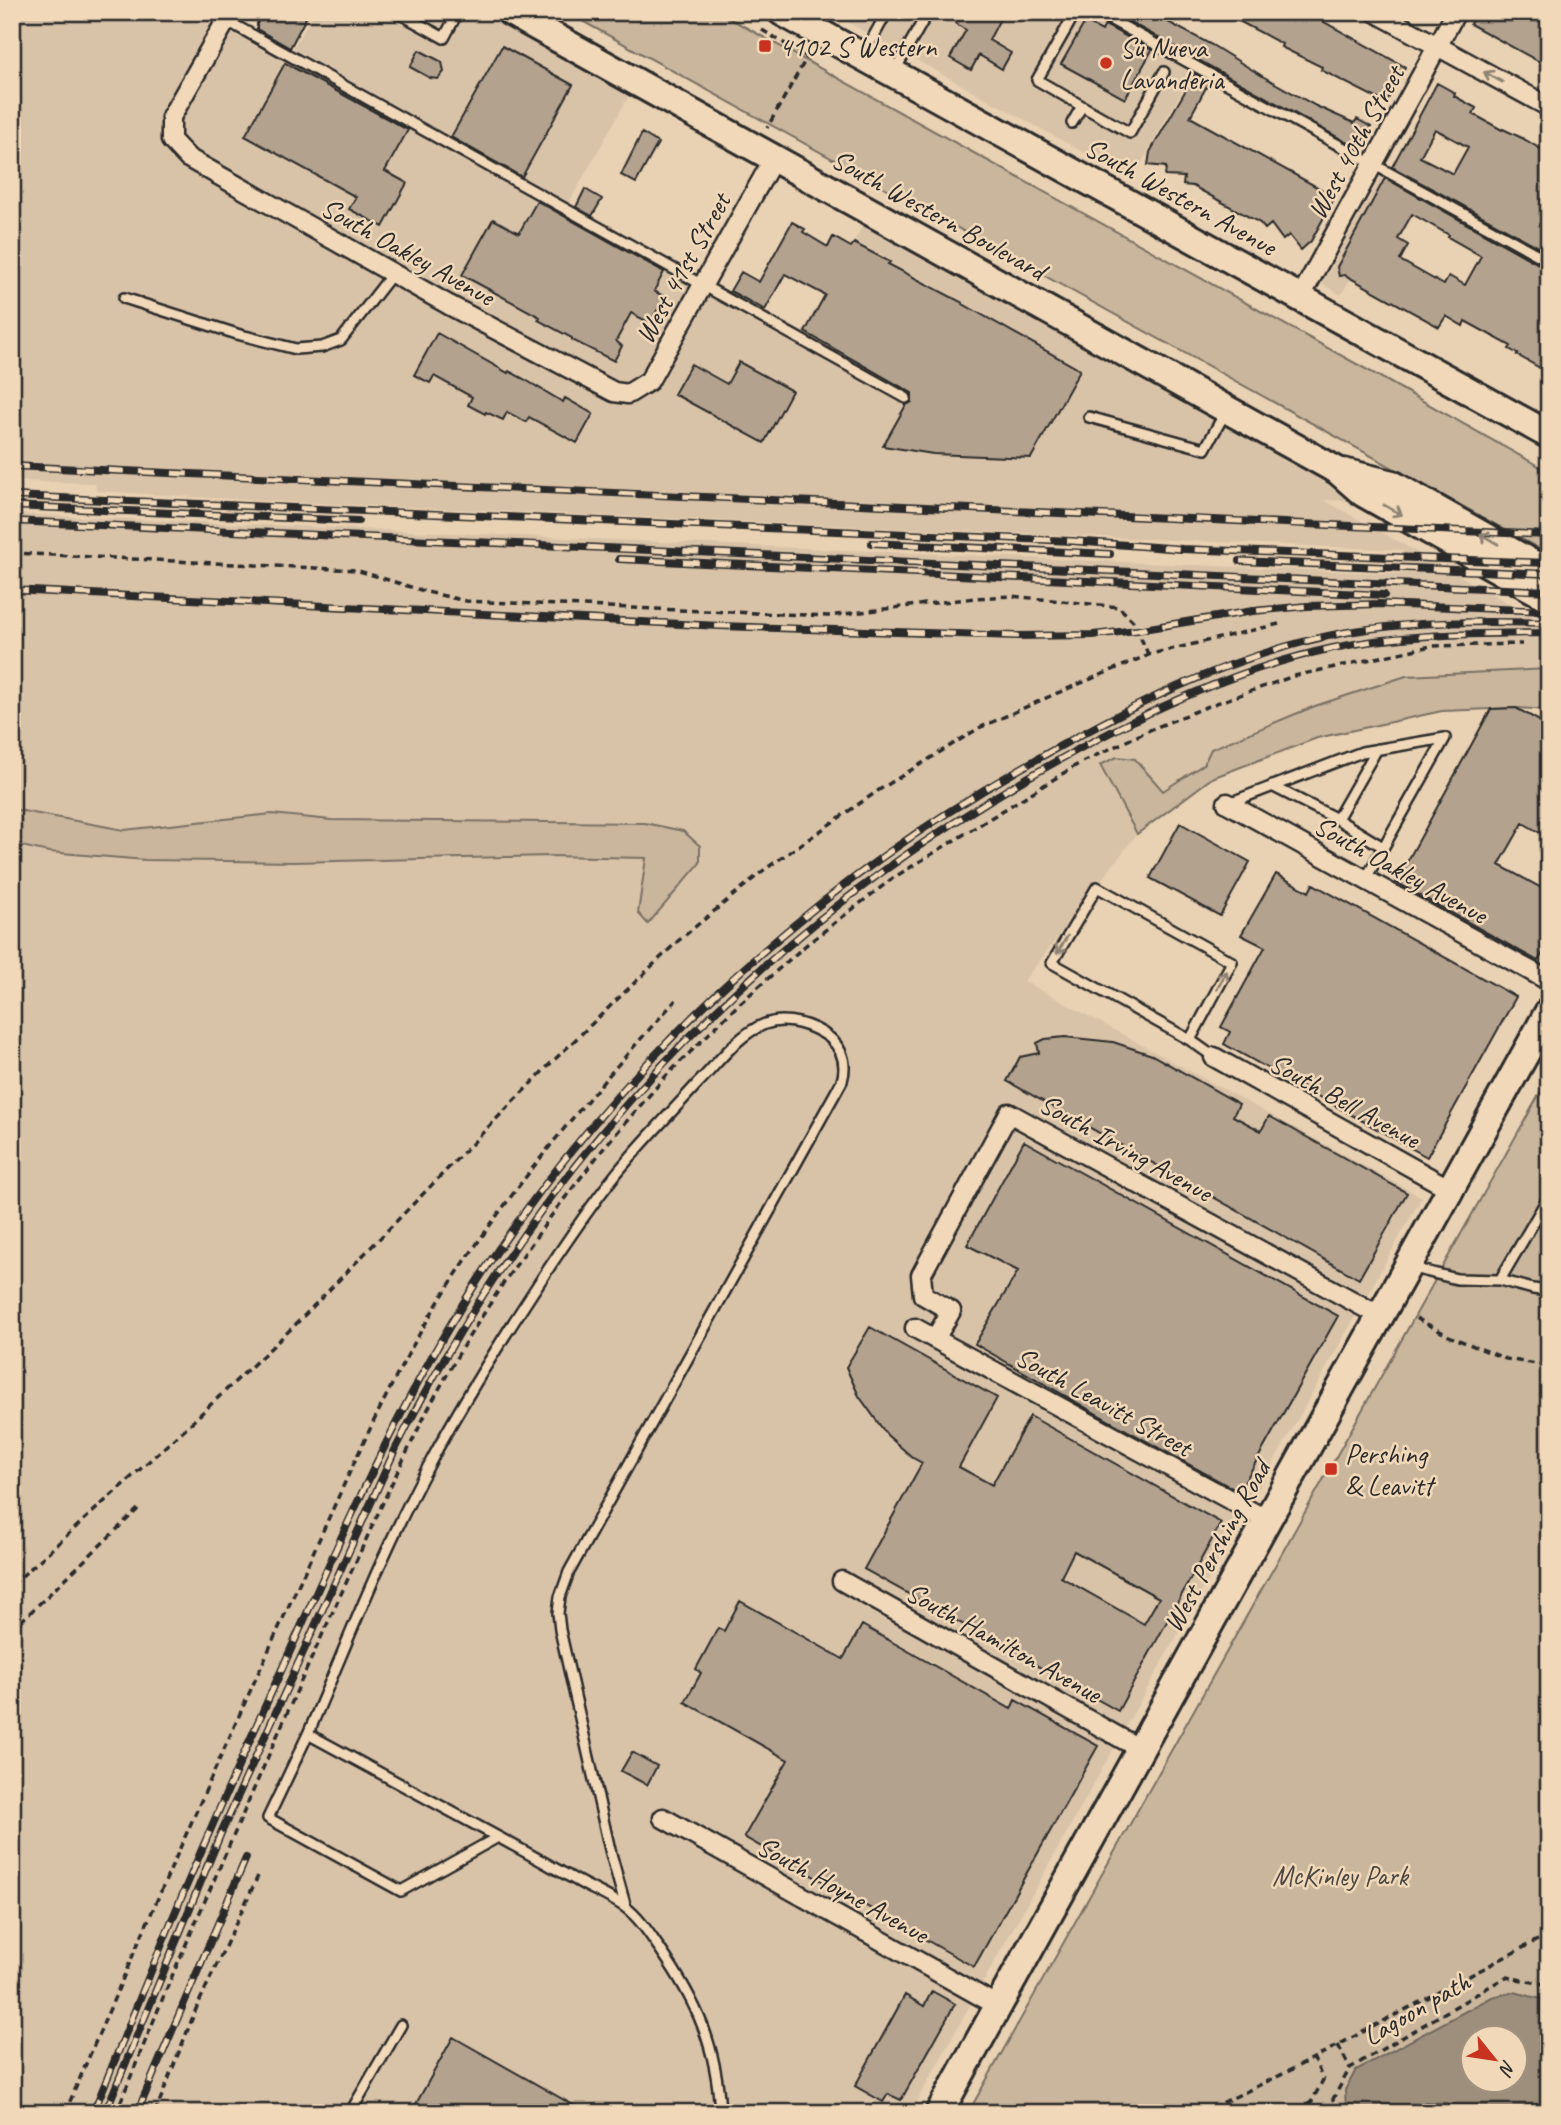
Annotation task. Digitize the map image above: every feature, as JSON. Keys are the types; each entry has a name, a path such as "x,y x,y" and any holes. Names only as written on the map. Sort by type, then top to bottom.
{"main road":[{"name":"South Western Boulevard","path":"510,12 1338,471 1363,493 1549,598"},
{"name":"South Western Avenue","path":"793,15 893,74 1549,435"},
{"name":"South Western Boulevard","path":"1338,471 1392,484 1549,573"},
{"name":"West Pershing Road","path":"939,2113 1549,1011"}],"street":[{"path":"1375,12 1549,107"},
{"name":"West 40th Street","path":"1300,298 1455,12"},
{"name":"South Oakley Avenue","path":"223,15 171,117 171,139 188,158 614,392 628,394"},
{"name":"West 41st Street","path":"628,394 649,381 774,158"},
{"name":"South Oakley Avenue","path":"1227,803 1549,981"},
{"name":"South Bell Avenue","path":"1214,1057 1450,1189"},
{"name":"South Irving Avenue","path":"935,1339 951,1311 923,1296 921,1275 1009,1112 1380,1316"},
{"name":"South Leavitt Street","path":"915,1328 1267,1520"},
{"name":"South Hamilton Avenue","path":"842,1581 1140,1749"},
{"name":"South Hoyne Avenue","path":"663,1818 998,2006"}],"lane":[{"path":"397,12 444,38 458,12"},
{"path":"863,57 887,12"},
{"path":"893,74 928,12"},
{"path":"1097,12 1549,261"},
{"path":"223,15 906,398"},
{"path":"1070,22 1037,80 1130,133 1164,72"},
{"path":"1072,122 1082,106"},
{"path":"124,298 237,334 296,349 321,347 341,340 393,273"},
{"path":"1088,417 1205,449 1227,409"},
{"path":"1227,803 1362,752 1445,738 1365,880"},
{"path":"1337,819 1377,749"},
{"path":"1272,786 1337,819 1383,847"},
{"path":"1189,1040 1232,962 1097,887 1052,963 1189,1040 1214,1057"},
{"path":"498,1837 401,1891 268,1818 308,1734 396,1531 447,1430 511,1326 587,1212 617,1172 738,1042 752,1030 767,1023 779,1021 801,1024 822,1033 839,1047 845,1072 842,1081 569,1572 560,1597 558,1613 566,1657 626,1908"},
{"path":"1500,1280 1549,1196"},
{"path":"1407,1266 1457,1279 1500,1280 1533,1289 1549,1290"},
{"path":"308,1734 626,1908 669,1962 698,2010 716,2070 720,2113"},
{"path":"349,2113 401,2025"}],"path":[{"path":"762,30 807,57 766,128"},
{"path":"12,553 356,570 466,601 828,616 975,597 1012,596 1119,607 1133,621 1149,656"},
{"path":"12,1586 293,1327 549,1065 668,950 755,877 879,790 979,728 1149,656 1279,624"},
{"path":"116,2113 169,1983 290,1704 428,1409 463,1346 511,1272 607,1144 666,1076 739,1004 806,945 893,878 1080,763 1164,724 1294,676 1431,646 1522,644"},
{"path":"65,2113 208,1783 403,1362 458,1270 551,1144 676,1000"},
{"path":"1416,1318 1449,1336 1506,1359 1549,1366"},
{"path":"12,1630 138,1509"},
{"path":"155,2113 197,2009 258,1876"},
{"path":"1201,2113 1314,2059 1549,1934"},
{"name":"Lagoon path","path":"1334,2113 1333,2099 1350,2068 1506,1977 1549,1985"},
{"path":"1338,2045 1350,2068"},
{"path":"1299,2113 1312,2101 1323,2080 1314,2059"}],"shaded area":[{"path":"12,12 211,12 289,55 314,12 484,12 630,94 566,208 799,338 865,222 1316,474 1353,501 1324,500 1549,626 1549,710 1516,708 1442,711 1317,738 1212,778 1137,834 1024,981 1422,1197 910,2113 12,2113 12,514 1401,574 1403,550 262,501 96,491 95,483 12,481"},
{"path":"829,12 1097,12 1196,66 1132,179"},
{"path":"1384,170 1405,181 1341,295 1322,284"},
{"path":"1514,1992 1549,2001 1549,2113 1460,2113 1446,2103 1425,2102 1418,2113 1346,2113 1345,2090 1356,2070 1492,1997"}],"green space":[{"path":"566,12 718,12 1373,373 1549,472 1549,554"},
{"path":"1549,669 1549,710 1516,708 1442,711 1317,738 1212,778 1137,834 1100,765 1117,757 1135,759 1163,791 1204,764 1211,749 1315,706 1406,676"},
{"path":"12,809 124,830 272,814 331,820 645,823 683,831 700,846 700,863 648,924 638,913 646,858 549,856 293,862 145,860 49,852 12,844"},
{"name":"McKinley Park","path":"1549,1077 1549,2113 968,2113"}],"building":[{"path":"266,12 309,12 290,48 257,29 257,23"},
{"path":"963,12 992,12 1001,17 989,40 1011,53 1002,69 979,55 971,70 950,58 966,30 956,24"},
{"path":"1112,12 1149,12 1212,45 1316,106 1354,123 1357,119 1371,127 1359,149"},
{"path":"1222,12 1306,12 1405,67 1386,103 1321,70 1322,67 1281,47 1282,44"},
{"path":"1476,12 1539,12 1549,18 1549,67 1470,24"},
{"path":"1085,22 1102,31 1105,25 1152,50 1125,99 1061,64"},
{"path":"502,46 573,85 522,177 451,137"},
{"path":"419,50 442,62 444,72 438,79 430,78 410,67"},
{"path":"285,63 408,130 385,171 407,183 383,227 349,209 356,197 245,136"},
{"path":"1195,74 1209,82 1190,117 1335,197 1311,241 1301,250 1289,235 1283,240 1271,224 1265,229 1260,223 1193,186 1183,185 1184,177 1165,176 1166,167 1148,165 1150,152"},
{"path":"1437,83 1476,108 1473,114 1549,154 1549,207 1539,225 1549,230 1549,245 1546,251 1392,167","holes":["1435,129 1468,147 1453,174 1420,157"]},
{"path":"642,133 658,143 636,183 621,175"},
{"path":"1385,178 1549,270 1549,373 1517,355 1509,349 1511,346 1465,321 1463,326 1446,316 1439,327 1345,275 1339,276 1337,267","holes":["1412,214 1449,235 1448,237 1481,256 1465,285 1449,276 1444,285 1400,260 1408,245 1398,239"]},
{"path":"585,189 602,199 592,216 576,207"},
{"path":"537,201 664,272 654,291 665,297 650,323 631,313 616,341 622,346 614,361 572,340 538,320 540,317 462,275 493,219 519,233"},
{"path":"792,222 828,247 833,237 851,247 854,243 1080,370 1031,458 933,454 883,446 906,405 912,402 912,393 805,332 825,295 785,274 765,310 730,291 741,272 759,282"},
{"path":"437,333 563,402 565,398 593,414 577,443 529,417 526,422 507,412 503,420 486,412 485,414 468,405 472,397 434,376 430,383 414,375"},
{"path":"739,362 792,391 764,443 674,394 691,364 727,384"},
{"path":"1516,708 1549,726 1549,838 1523,823 1499,865 1549,892 1549,943 1538,961 1396,882 1491,709"},
{"path":"1180,823 1250,862 1220,916 1150,878"},
{"path":"1276,874 1309,892 1313,884 1516,997 1427,1157 1224,1044 1230,1032 1221,1027 1265,947 1241,935"},
{"path":"1065,1037 1113,1042 1152,1055 1239,1104 1233,1116 1261,1131 1269,1116 1407,1193 1359,1279 1007,1081 1020,1057 1039,1053 1037,1043 1045,1039"},
{"path":"1024,1141 1338,1316 1239,1492 975,1344 1018,1271 967,1245"},
{"path":"870,1327 997,1398 959,1467 992,1485 1030,1416 1221,1523 1118,1711 864,1569 922,1463 887,1435 859,1396 846,1367","holes":["1074,1551 1159,1598 1144,1624 1061,1577"]},
{"path":"740,1601 843,1659 862,1625 1011,1709 1015,1700 1098,1746 974,1967 744,1837 788,1760 685,1702 701,1673 696,1669 718,1628 724,1631"},
{"path":"632,1752 657,1766 647,1785 621,1771"},
{"path":"932,1991 955,2004 901,2100 888,2094 883,2102 855,2086 905,1995 924,2006"},
{"path":"453,2037 587,2113 411,2113"}],"railway":[{"path":"12,466 1549,535"},
{"path":"12,496 1549,563"},
{"path":"12,506 358,521"},
{"path":"12,521 1549,591"},
{"path":"872,543 1110,554"},
{"path":"619,559 1384,595"},
{"path":"1240,561 1549,574"},
{"path":"12,590 720,626 1017,636 1093,635 1253,611 1307,606 1380,604 1549,611"},
{"path":"93,2113 231,1782 340,1540 404,1407 478,1280 531,1203 589,1129 651,1059 718,993 788,930 861,872 938,819 1018,770 1136,706 1219,669 1261,654 1348,632 1448,623 1549,623"},
{"path":"105,2113 221,1833 394,1452 453,1343 519,1241 592,1145 672,1055 758,972 851,895 951,825 1057,761 1156,710 1225,680 1333,648 1413,637 1549,633"},
{"path":"137,2113 246,1858"}],"place":[{"name":"4102 S Western","path":"765,46"},
{"name":"Su Nueva Lavanderia","path":"1106,63"},
{"name":"Pershing & Leavitt","path":"1331,1469"}]}
